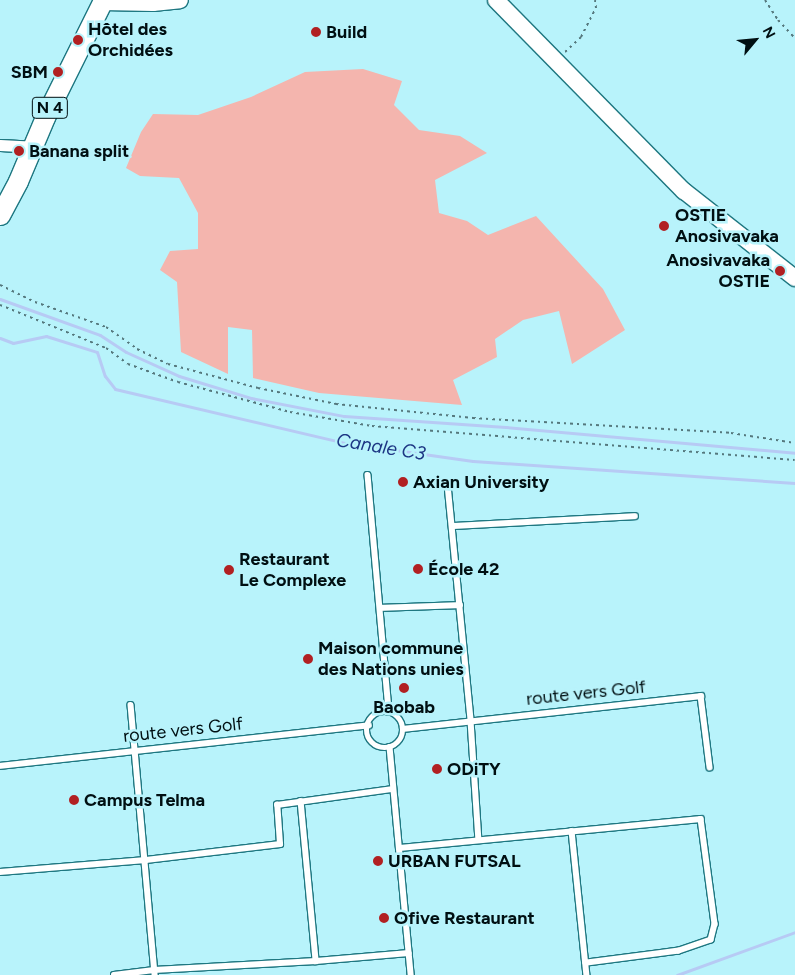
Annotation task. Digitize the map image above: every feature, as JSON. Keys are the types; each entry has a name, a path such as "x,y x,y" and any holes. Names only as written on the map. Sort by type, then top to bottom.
{"main road":[{"path":"101,1 152,3 180,0"},
{"path":"496,0 684,191 795,278"},
{"name":"N 4","path":"0,215 18,181 32,147 101,1"}],"street":[{"path":"0,144 32,147"}],"lane":[{"path":"368,475 389,712"},
{"path":"448,485 471,721 478,840"},
{"path":"452,526 635,516"},
{"path":"380,608 460,605"},
{"name":"route vers Golf","path":"403,729 701,696 710,767"},
{"path":"131,705 146,860 154,972"},
{"path":"389,712 398,718 403,729 400,740 390,747 381,747 371,741 368,735 369,725 375,715 389,712"},
{"name":"route vers Golf","path":"0,766 369,725"},
{"path":"390,747 411,975"},
{"path":"0,872 146,860 280,844 277,805 301,800 393,789"},
{"path":"301,800 316,961"},
{"path":"400,848 701,819 715,924 711,940 679,951 586,963"},
{"path":"572,831 587,975"},
{"path":"114,975 409,953"}],"path":[{"path":"556,60 581,37 596,8 594,0"},
{"path":"765,0 778,20 795,38"},
{"path":"0,285 26,298 106,327 137,349 168,364 258,388 336,404 473,418 731,434 795,443"},
{"path":"0,305 106,348 128,364 178,382 290,412 372,426 795,460"}],"shaded area":[{"path":"363,69 402,81 394,105 419,130 460,136 487,153 435,180 439,213 467,221 488,235 536,216 603,289 625,330 572,364 559,311 523,320 495,339 497,357 453,380 462,405 319,393 253,378 252,330 228,327 228,374 181,352 177,282 160,270 170,251 198,249 198,213 179,178 140,176 126,168 141,132 153,114 198,115 251,97 305,72"}],"waterway":[{"path":"0,299 100,335 126,352 179,376 251,398 344,416 506,427 795,453"},
{"name":"Canale C3","path":"0,338 13,343 46,336 97,352 105,376 115,389 346,443 473,461 795,483"},
{"path":"677,975 795,932"}],"place":[{"name":"Build","path":"316,32"},
{"name":"Hôtel des Orchidées","path":"78,40"},
{"name":"SBM","path":"58,72"},
{"name":"Banana split","path":"19,151"},
{"name":"OSTIE Anosivavaka","path":"664,226"},
{"name":"Anosivavaka OSTIE","path":"780,271"},
{"name":"Axian University","path":"403,482"},
{"name":"École 42","path":"418,569"},
{"name":"Restaurant Le Complexe","path":"229,570"},
{"name":"Maison commune des Nations unies","path":"308,659"},
{"name":"Baobab","path":"404,688"},
{"name":"ODiTY","path":"437,769"},
{"name":"Campus Telma","path":"74,800"},
{"name":"URBAN FUTSAL","path":"378,861"},
{"name":"Ofive Restaurant","path":"384,918"}]}
